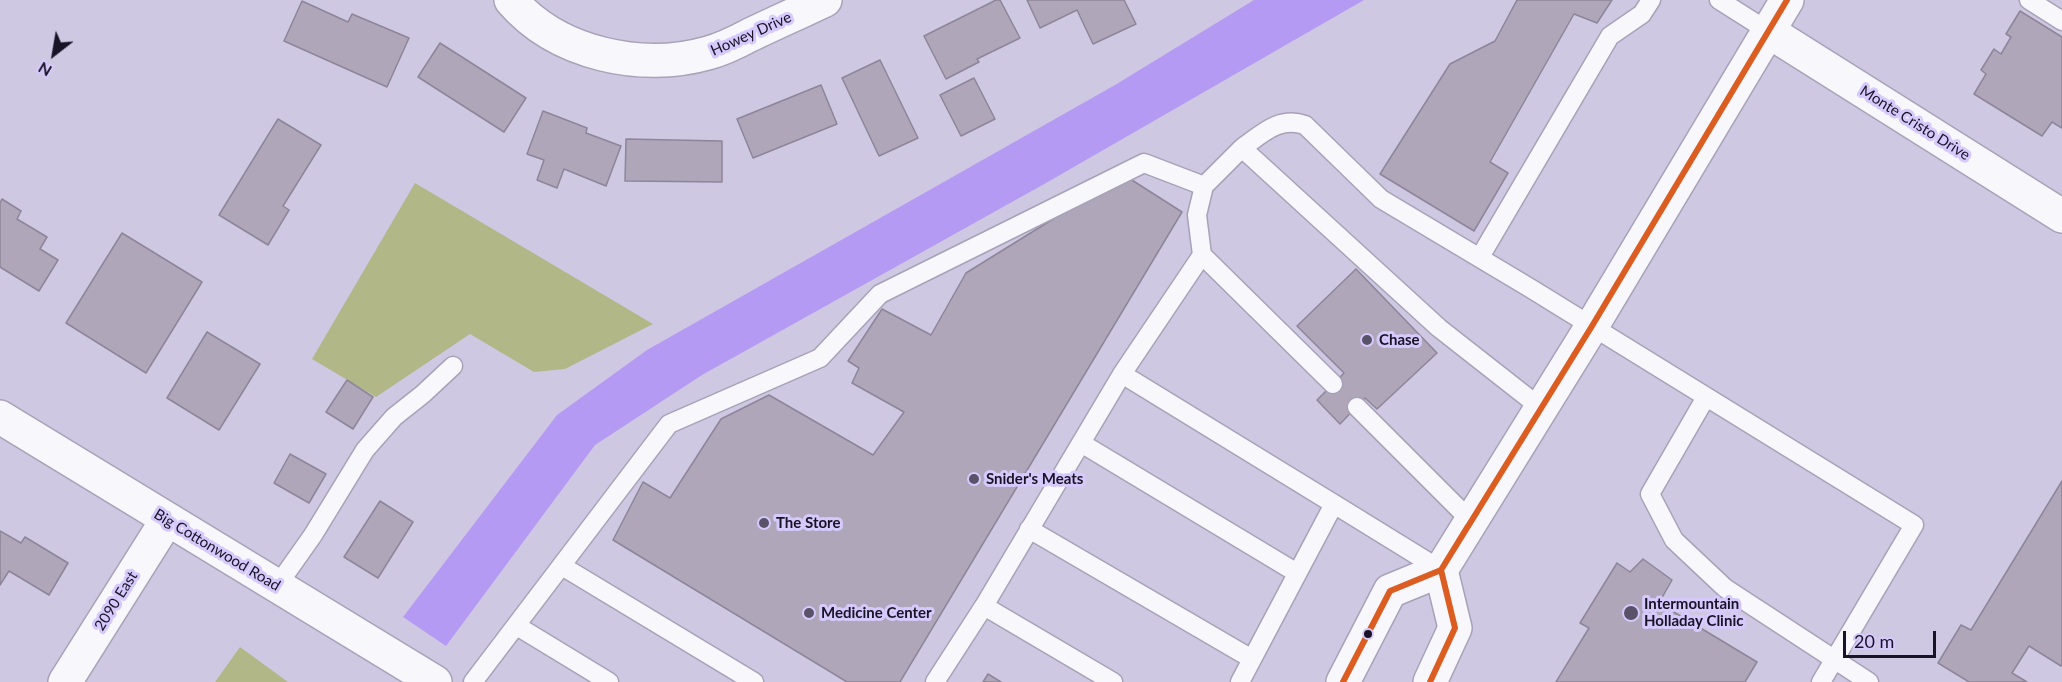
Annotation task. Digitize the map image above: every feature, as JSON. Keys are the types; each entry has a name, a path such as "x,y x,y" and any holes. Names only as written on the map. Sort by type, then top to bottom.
{"main road":[{"name":"Howey Drive","path":"511,0 535,21 583,48 608,56 651,61 711,53 825,0"},
{"path":"1343,682 1390,591 1441,570 1592,326 1787,0"},
{"name":"Monte Cristo Drive","path":"1768,31 2062,216"},
{"name":"Big Cottonwood Road","path":"0,417 435,682"},
{"name":"2090 East","path":"65,682 167,520"},
{"path":"1430,682 1455,628 1441,570"}],"lane":[{"path":"1480,257 1610,36 1642,14 1651,0"},
{"path":"1719,0 1768,31"},
{"path":"2029,0 2062,21"},
{"path":"1333,384 1202,255 1197,216 1204,186 1242,148 1278,123 1295,121 1305,125 1381,199 1480,257 1914,525 1821,682"},
{"path":"1242,148 1438,328 1541,408"},
{"path":"473,682 669,424 820,358 880,294 1144,163 1204,186"},
{"path":"935,682 984,606 1122,374 1202,255"},
{"path":"277,586 313,536 365,450 394,417 453,366"},
{"path":"1122,374 1441,570"},
{"path":"1706,397 1650,494 1674,540 1725,588 1869,682"},
{"path":"1357,407 1471,521"},
{"path":"1081,443 1298,573"},
{"path":"1240,682 1334,504"},
{"path":"1029,529 1252,659"},
{"path":"562,566 754,682"},
{"path":"984,606 1113,682"},
{"path":"517,626 609,682"}],"green space":[{"path":"415,183 653,324 565,369 534,372 470,334 376,397 312,359"},
{"path":"240,647 288,682 215,682"}],"shaded area":[{"path":"1254,0 1364,0 1046,183 702,375 595,445 446,646 403,617 557,415 647,350 1115,85"}],"building":[{"path":"1000,0 1020,38 977,59 979,62 946,79 924,36"},
{"path":"1027,0 1124,0 1136,24 1093,44 1077,10 1040,28"},
{"path":"1517,0 1612,0 1597,23 1574,14 1490,162 1508,173 1474,231 1380,174 1450,64 1495,41"},
{"path":"302,1 348,22 352,14 409,38 387,87 284,41"},
{"path":"2020,11 2062,37 2062,128 2052,122 2042,136 1974,94 1986,74 1981,70 1994,49 2001,54 2011,37 2006,34"},
{"path":"440,43 526,98 504,132 418,77"},
{"path":"880,60 918,138 879,156 842,78"},
{"path":"974,78 995,119 961,136 940,95"},
{"path":"821,85 837,124 753,158 737,119"},
{"path":"543,111 587,128 586,133 621,146 606,186 564,169 557,188 537,180 544,160 527,154"},
{"path":"278,119 321,145 283,206 289,210 268,245 219,215"},
{"path":"626,139 722,141 722,182 625,181"},
{"path":"1124,175 1182,212 900,682 847,682 613,540 643,482 670,498 721,419 769,395 873,455 904,412 852,383 859,368 848,361 882,309 931,335 966,273"},
{"path":"2,199 21,211 17,219 47,237 40,249 58,260 39,291 0,267 0,203"},
{"path":"122,233 202,282 146,373 66,323"},
{"name":"Chase","path":"1356,269 1437,353 1377,409 1365,398 1340,424 1317,400 1344,373 1297,326"},
{"path":"207,332 260,364 219,430 167,398"},
{"path":"347,380 373,397 353,429 326,412"},
{"path":"290,454 326,474 309,503 274,483"},
{"path":"2062,481 2061,666 2029,646 2012,673 2027,682 1969,682 1938,663 1961,625 1971,630"},
{"path":"380,501 413,522 378,578 344,557"},
{"path":"0,531 21,543 25,537 68,563 49,595 9,571 0,585"},
{"name":"Intermountain Holladay Clinic","path":"1643,559 1672,580 1659,603 1757,662 1745,682 1556,682 1589,628 1580,623 1617,563 1630,572"},
{"path":"988,674 1001,682 983,682"}],"transit line":[{"path":"1343,682 1390,591 1441,570 1592,326 1787,0"},
{"path":"1430,682 1455,628 1441,570 1468,526"}],"place":[{"name":"Chase","path":"1367,340"},
{"name":"Snider's Meats","path":"974,479"},
{"name":"The Store","path":"764,523"},
{"name":"Medicine Center","path":"809,613"},
{"name":"Intermountain Holladay Clinic","path":"1631,613"}]}
